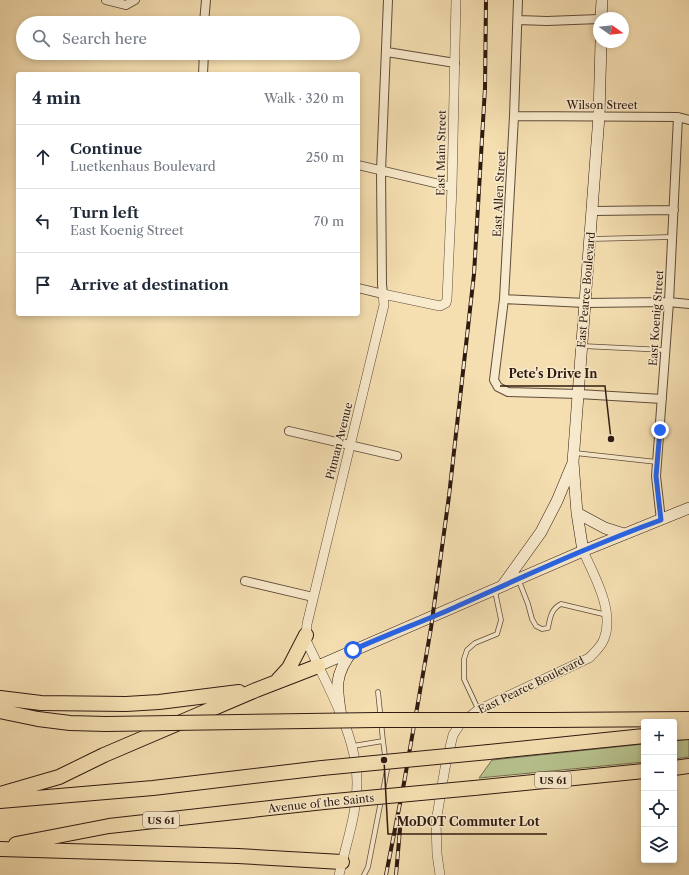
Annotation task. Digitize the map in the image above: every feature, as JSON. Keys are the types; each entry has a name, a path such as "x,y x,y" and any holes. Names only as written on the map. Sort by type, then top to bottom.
{"highway":[{"path":"276,682 289,668 306,635"},
{"path":"0,794 59,777 256,690 318,666"},
{"path":"0,698 41,703 126,704 159,702 256,690"},
{"path":"0,711 38,719 106,724 376,720 689,719"},
{"path":"677,733 689,732"},
{"path":"0,801 153,788 322,768 641,736"},
{"path":"677,768 689,766"},
{"name":"Avenue of the Saints","path":"0,848 46,837 110,826 324,802 641,771"},
{"path":"0,848 238,856 341,869"}],"main road":[{"path":"601,12 602,0"},
{"name":"East Pearce Boulevard","path":"583,551 577,513 573,458 593,210 599,116 601,48"},
{"path":"499,587 541,532 558,501 573,458"},
{"path":"318,666 583,551 689,508"},
{"path":"577,513 605,528 624,534"},
{"path":"341,716 337,688 338,680 343,665 353,650"}],"street":[{"path":"106,0 126,5 135,0"},
{"path":"205,16 206,0"},
{"name":"Pitman Avenue","path":"341,869 353,818 357,782 353,746 307,642 306,635 313,598 384,305 382,284 381,171 388,0"},
{"name":"East Main Street","path":"383,294 436,306 443,305 447,299 452,188 456,0"},
{"name":"East Allen Street","path":"518,0 514,116 504,299 494,380 498,388 508,392 579,394"},
{"path":"518,20 547,21 593,18"},
{"path":"387,52 454,62"},
{"path":"203,72 204,60"},
{"name":"Wilson Street","path":"514,116 678,117 689,120"},
{"name":"East Koenig Street","path":"661,520 656,476 656,462 669,302 678,117"},
{"path":"360,165 452,188"},
{"path":"593,210 674,210"},
{"path":"360,288 383,294"},
{"path":"504,299 585,303 669,302 689,304"},
{"path":"579,394 662,399"},
{"path":"289,431 396,456"},
{"name":"East Pearce Boulevard","path":"440,875 437,854 436,822 445,768 453,735 460,724 478,710 589,658 596,652 604,639 608,615 598,584 583,551"},
{"path":"245,581 313,598"}],"lane":[{"path":"590,239 672,237"},
{"path":"582,346 665,350"},
{"path":"573,458 656,462"},
{"path":"518,579 532,619 536,626 542,629 548,628 553,610 561,604 608,615"},
{"path":"478,710 464,679 464,659 467,650 475,643 497,634 501,620 499,587"},
{"path":"364,875 368,867 387,770 378,692"},
{"path":"353,746 384,741"}],"green space":[{"path":"689,739 689,757 677,759 677,741"},
{"path":"641,744 641,762 479,778 492,760"}],"railway":[{"path":"386,875 404,783 431,628 449,496 474,274 485,88 486,0"},
{"path":"396,875 400,829"}],"place":[{"name":"Pete's Drive In","path":"611,439"},
{"name":"MoDOT Commuter Lot","path":"384,760"}],"route":[{"path":"353,650 583,551 661,520 656,476 656,462 660,430"}]}
